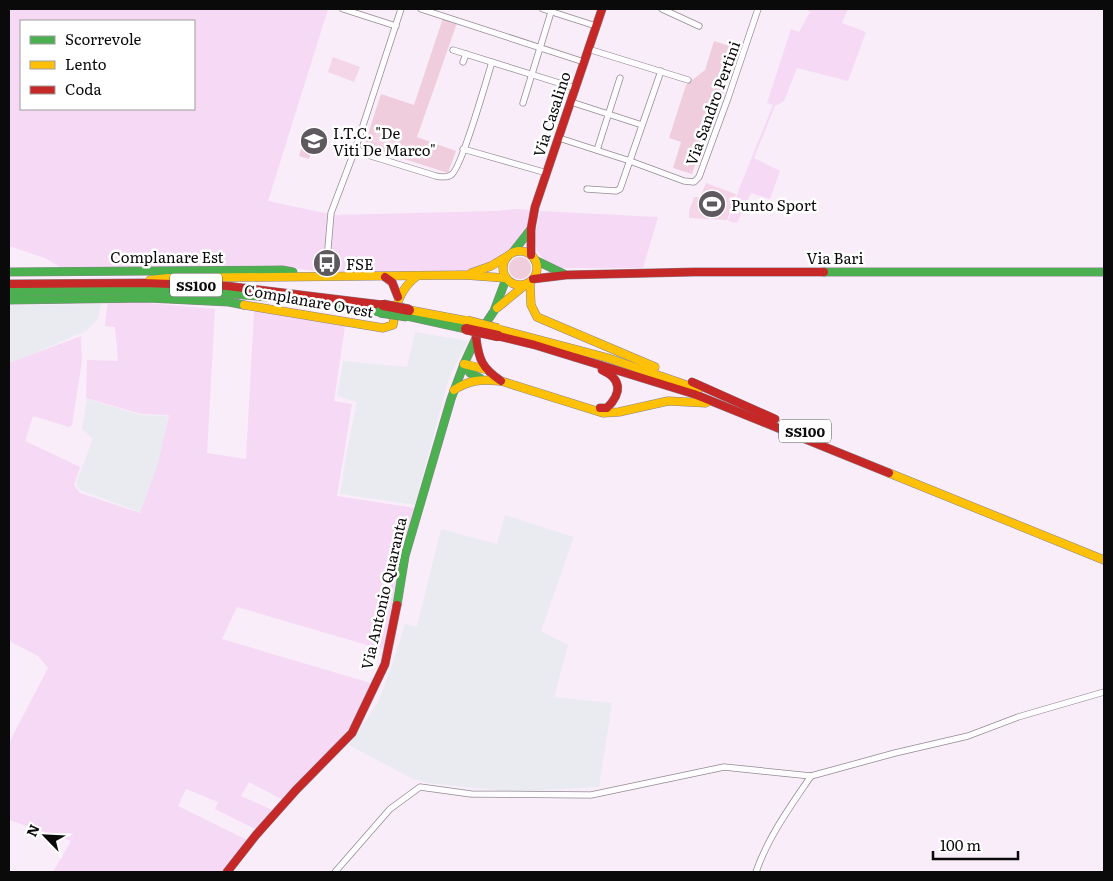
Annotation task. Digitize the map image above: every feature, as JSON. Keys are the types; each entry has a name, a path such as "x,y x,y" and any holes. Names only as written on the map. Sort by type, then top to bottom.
{"main road":[{"name":"Via Casalino","path":"533,258 531,229 535,207 602,9"},
{"name":"Via Casalino","path":"511,254 531,229"},
{"path":"464,275 491,266 519,251 566,274"},
{"path":"494,311 506,279 502,266 511,254"},
{"path":"494,311 530,282 537,267 533,258"},
{"path":"1085,272 1104,267"},
{"name":"Complanare Est","path":"9,272 282,270 324,276"},
{"name":"Via Bari","path":"530,282 566,274 694,272 1104,272"},
{"path":"134,283 168,278 464,275 506,279 518,285 530,282"},
{"path":"398,297 402,289 417,276"},
{"path":"385,277 392,282 398,297"},
{"name":"SS100","path":"530,282 530,303 533,312 543,320 725,396 775,419"},
{"name":"SS100","path":"9,284 134,283 227,286 408,313 536,338 644,370 775,419 1104,552"},
{"name":"SS100","path":"9,292 146,290 228,294 382,309"},
{"name":"Complanare Ovest","path":"9,300 148,298 230,302 383,328 393,325 398,297"},
{"name":"Via Antonio Quaranta","path":"227,872 256,835 296,790 352,733 377,683 385,664 390,642 405,556 454,390 476,338 494,311"},
{"name":"SS100","path":"498,332 608,372 617,383 618,392 614,402 607,408 583,407"},
{"path":"476,338 482,373"},
{"name":"SS100","path":"554,352 654,381 724,406 1104,560"},
{"path":"464,364 470,372 482,373"},
{"path":"454,390 482,373"},
{"name":"SS100","path":"482,373 501,381 602,413 619,412 668,401 724,406"}],"street":[{"path":"343,9 396,26"},
{"path":"327,260 331,213 356,147 402,9"},
{"path":"421,9 584,62"},
{"path":"543,9 596,26"},
{"path":"662,9 674,11 700,26"},
{"name":"Via Sandro Pertini","path":"559,138 689,182 697,180 728,98 758,9"},
{"path":"522,103 551,10"},
{"path":"588,49 688,80"},
{"path":"453,50 575,88"},
{"path":"463,62 466,54"},
{"path":"356,147 371,156 436,176 452,175 456,171 464,150 492,62"},
{"path":"587,189 620,190 661,71"},
{"path":"597,150 620,78"},
{"path":"571,102 642,125"},
{"path":"464,150 547,173"},
{"path":"335,872 390,809 420,787 471,794 591,795 724,767 811,776 895,752 968,736 1018,717 1104,692"},
{"path":"756,872 762,852 811,776"}],"shaded area":[{"path":"9,9 328,9 268,201 334,215 531,210 526,229 513,247 500,258 485,266 463,272 329,273 272,265 63,269 45,258 9,246"},
{"path":"805,9 848,9 842,23 866,32 848,81 797,68 784,101 775,106 754,158 780,171 770,199 751,193 737,223 728,221 773,105 767,103 791,29 799,32 810,12"},
{"path":"443,18 457,23 417,137 456,151 448,173 364,146 381,94 414,105"},
{"path":"714,41 739,49 722,97 717,98 692,174 673,168 681,142 669,138 686,85 705,70"},
{"path":"333,57 360,67 354,82 328,72"},
{"path":"378,128 402,137 397,151 373,142"},
{"path":"306,132 316,136 309,159 299,156"},
{"name":"Punto Sport","path":"706,183 736,194 727,220 689,218 689,211 694,197 700,197"},
{"path":"540,211 658,217 643,268 561,268 548,263 538,253 534,240"},
{"path":"520,257 528,260 531,268 528,276 520,279 512,276 509,268 512,260"},
{"path":"113,300 215,309 207,453 246,459 254,311 345,326 334,401 352,404 337,496 415,508 395,586 384,650 237,607 222,639 374,684 354,722 320,763 281,799 249,782 241,796 272,810 257,830 215,809 218,802 186,789 178,806 249,841 225,872 53,872 71,841 9,820 9,743 48,668 38,656 9,641 9,363 81,336 82,361 72,425 69,427 33,416 25,441 80,467 74,485 80,493 140,513 158,464 169,415 141,414 86,398 87,360 118,361 115,327 105,326 107,307 109,302"},
{"path":"101,304 98,318 86,331 9,364 9,305"},
{"path":"415,332 468,341 449,377 415,505 340,494 357,402 337,396 343,361 407,367"},
{"path":"87,399 140,415 168,416 161,460 142,513 80,490 76,483 93,439 82,428"},
{"path":"505,515 574,537 541,631 568,645 554,697 612,703 599,787 516,792 428,783 413,779 349,745 377,704 405,624 417,627 441,529 497,544"}],"traffic: fast":[{"path":"513,252 531,229"},
{"path":"535,260 564,274"},
{"path":"9,272 282,270 293,272"},
{"path":"824,272 1104,272"},
{"path":"397,605 405,556 451,399 464,364 476,338 494,311 506,279"},
{"path":"9,292 92,290 202,292 278,298 380,312"},
{"path":"9,300 148,298 229,302 244,305"},
{"path":"380,312 407,316"},
{"path":"407,316 466,329"},
{"path":"464,364 470,373 480,378"}],"traffic: slow":[{"path":"520,251 532,256 537,268 532,280 520,285 508,280 503,268 508,256 520,251"},
{"path":"471,273 491,266 506,257"},
{"path":"150,280 168,278 464,275 505,278"},
{"path":"244,305 383,328 393,325 400,297 411,281 417,276"},
{"path":"530,282 531,305 537,317 655,367"},
{"path":"497,308 525,285"},
{"path":"409,310 467,321"},
{"path":"467,321 498,329"},
{"path":"498,329 608,358 698,389"},
{"path":"464,364 484,369"},
{"path":"454,390 475,381 499,381"},
{"path":"501,381 603,413 619,412 668,401 706,403"},
{"path":"889,473 1104,560"}],"traffic: jam":[{"path":"531,255 531,229 535,207 602,9"},
{"path":"533,279 566,275 694,272 824,272"},
{"path":"385,277 392,282 398,297"},
{"path":"9,284 144,283 227,286 383,305"},
{"path":"383,305 409,310"},
{"path":"466,329 498,336"},
{"path":"498,336 535,345 694,394 889,473"},
{"path":"476,338 482,363 501,381"},
{"path":"600,408 607,408 615,397 618,387 613,378 602,370"},
{"path":"692,382 775,419"},
{"path":"227,872 256,835 296,790 352,733 385,664 397,605"}],"place":[{"name":"I.T.C. \"De Viti De Marco\"","path":"314,141"},
{"name":"Punto Sport","path":"712,204"},
{"name":"FSE","path":"327,263"}]}
